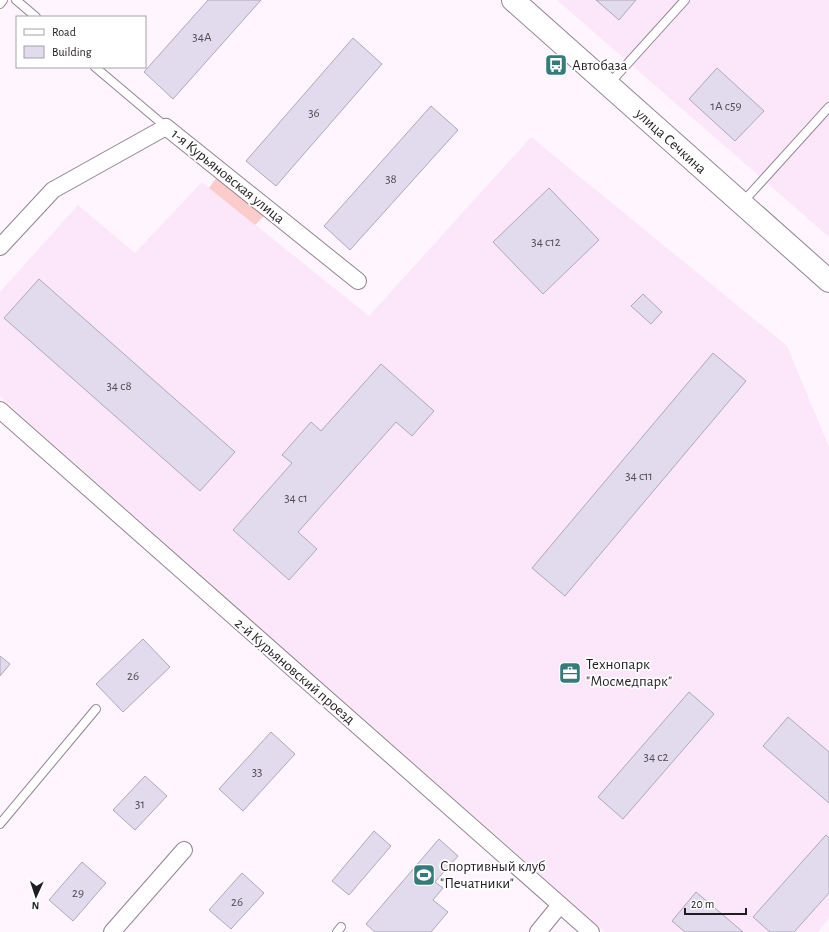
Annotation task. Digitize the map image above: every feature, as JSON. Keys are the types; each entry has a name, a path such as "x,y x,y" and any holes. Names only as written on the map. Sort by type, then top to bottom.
{"street":[{"name":"улица Сечкина","path":"513,0 829,281"},
{"name":"1-я Курьяновская улица","path":"0,247 53,190 166,126 358,281"},
{"name":"2-й Курьяновский проезд","path":"0,410 563,902 591,932"},
{"path":"112,932 184,850"},
{"path":"538,932 563,902"}],"lane":[{"path":"0,4 3,0"},
{"path":"16,0 35,16"},
{"path":"608,85 685,0"},
{"path":"96,68 166,126"},
{"path":"742,204 829,107"},
{"path":"0,824 96,709"}],"shaded area":[{"path":"557,0 829,0 829,237"},
{"name":"Технопарк \"Мосмедпарк\"","path":"531,137 787,346 829,447 829,918 818,932 605,932 0,397 0,292 78,205 135,253 202,182 369,316"},
{"path":"217,177 265,215 255,225 209,188"}],"building":[{"path":"208,0 261,0 173,99 144,72"},
{"path":"596,0 636,0 619,20"},
{"path":"353,38 382,64 276,186 246,161"},
{"path":"717,68 764,111 735,141 689,99"},
{"path":"431,106 458,130 350,250 324,226"},
{"path":"549,188 599,240 543,294 493,242"},
{"path":"39,279 235,452 200,491 4,318"},
{"path":"643,294 662,312 651,324 631,306"},
{"path":"713,353 746,381 565,596 532,568"},
{"path":"381,364 434,411 412,436 396,422 298,532 317,549 289,580 233,530 292,463 282,455 311,422 321,431"},
{"path":"143,639 170,667 123,712 96,684"},
{"path":"0,656 10,664 0,676"},
{"path":"689,692 714,714 623,819 598,797"},
{"path":"788,717 829,752 829,803 763,746"},
{"path":"271,732 295,754 243,811 219,789"},
{"path":"145,776 167,796 135,830 113,810"},
{"path":"374,831 391,846 349,895 332,881"},
{"path":"826,835 829,838 829,893 794,932 770,932 753,917"},
{"path":"439,839 458,856 435,882 443,888 433,900 448,912 431,932 375,932 366,924"},
{"path":"82,862 106,883 73,921 49,900"},
{"path":"242,873 264,893 231,929 209,910"},
{"path":"696,892 743,932 685,932 672,921"}],"place":[{"name":"Автобаза","path":"556,65"},
{"name":"Технопарк \"Мосмедпарк\"","path":"570,673"},
{"name":"Спортивный клуб \"Печатники\"","path":"424,875"}]}
